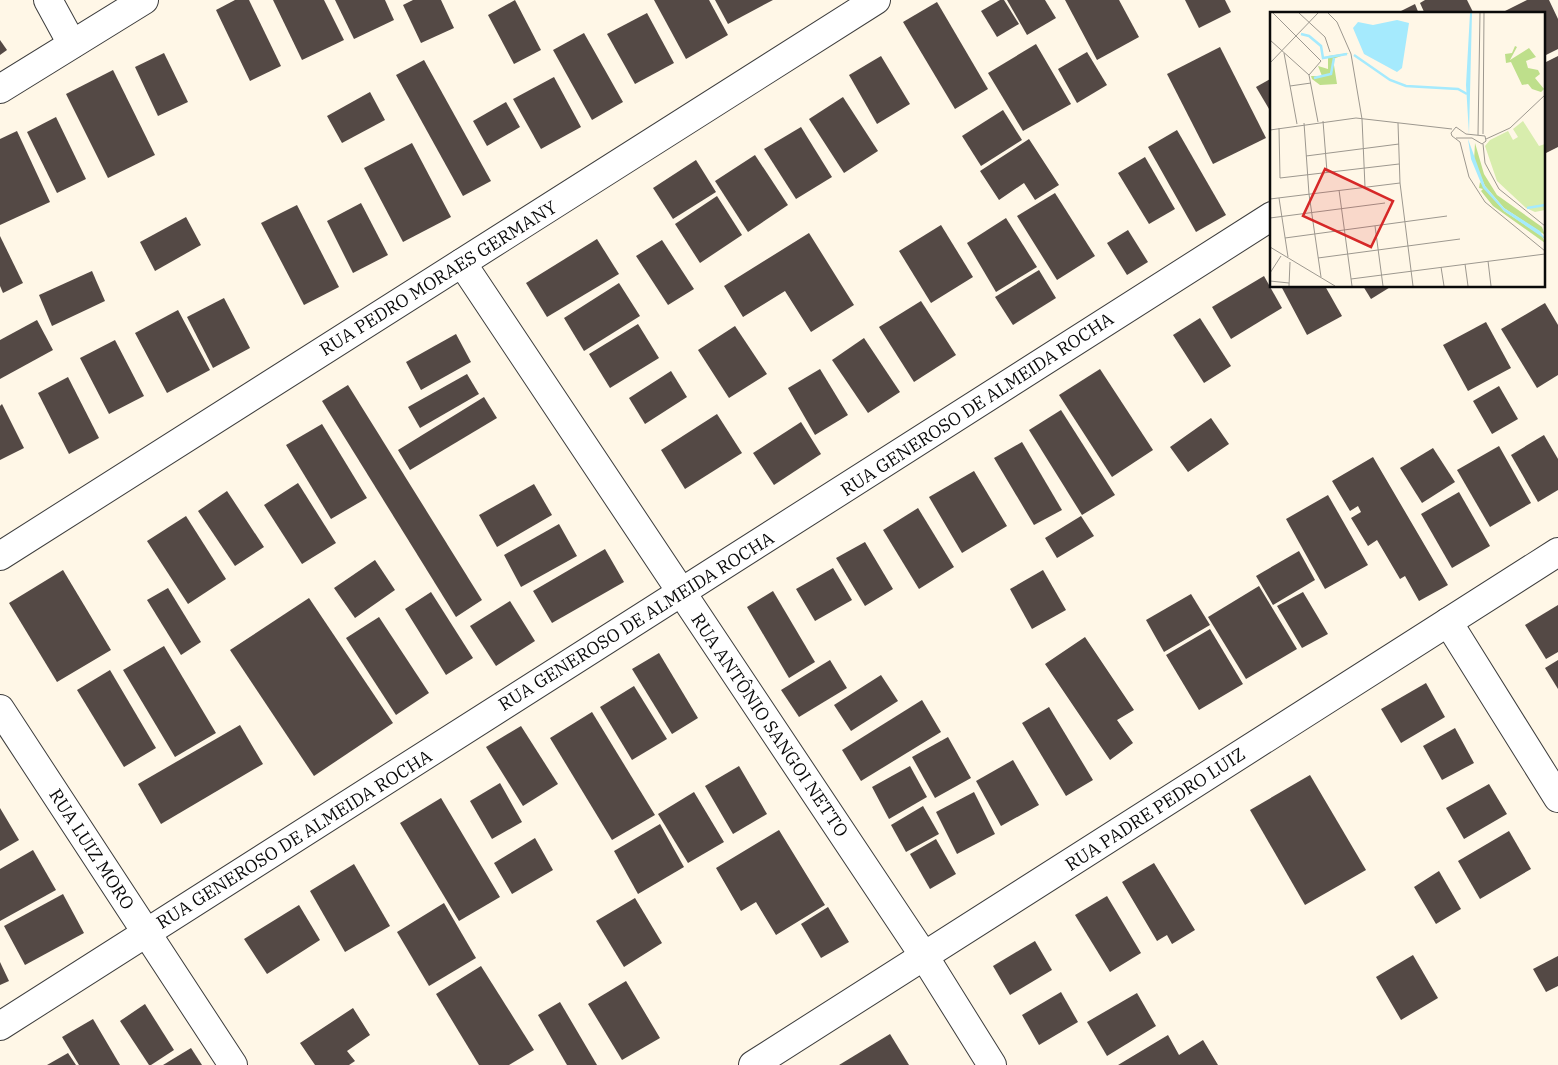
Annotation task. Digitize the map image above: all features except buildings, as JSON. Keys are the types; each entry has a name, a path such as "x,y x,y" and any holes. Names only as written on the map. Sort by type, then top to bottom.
{"street":[{"path":"48,0 72,44"},
{"path":"0,89 144,0"},
{"name":"RUA PEDRO MORAES GERMANY","path":"0,556 876,0"},
{"name":"RUA GENEROSO DE ALMEIDA ROCHA","path":"0,1026 1270,217"},
{"name":"RUA ANTÔNIO SANGOI NETTO","path":"462,263 924,956 992,1065"},
{"name":"RUA PADRE PEDRO LUIZ","path":"753,1065 1558,552"},
{"path":"1448,622 1558,798"},
{"name":"RUA LUIZ MORO","path":"0,709 233,1065"}]}
